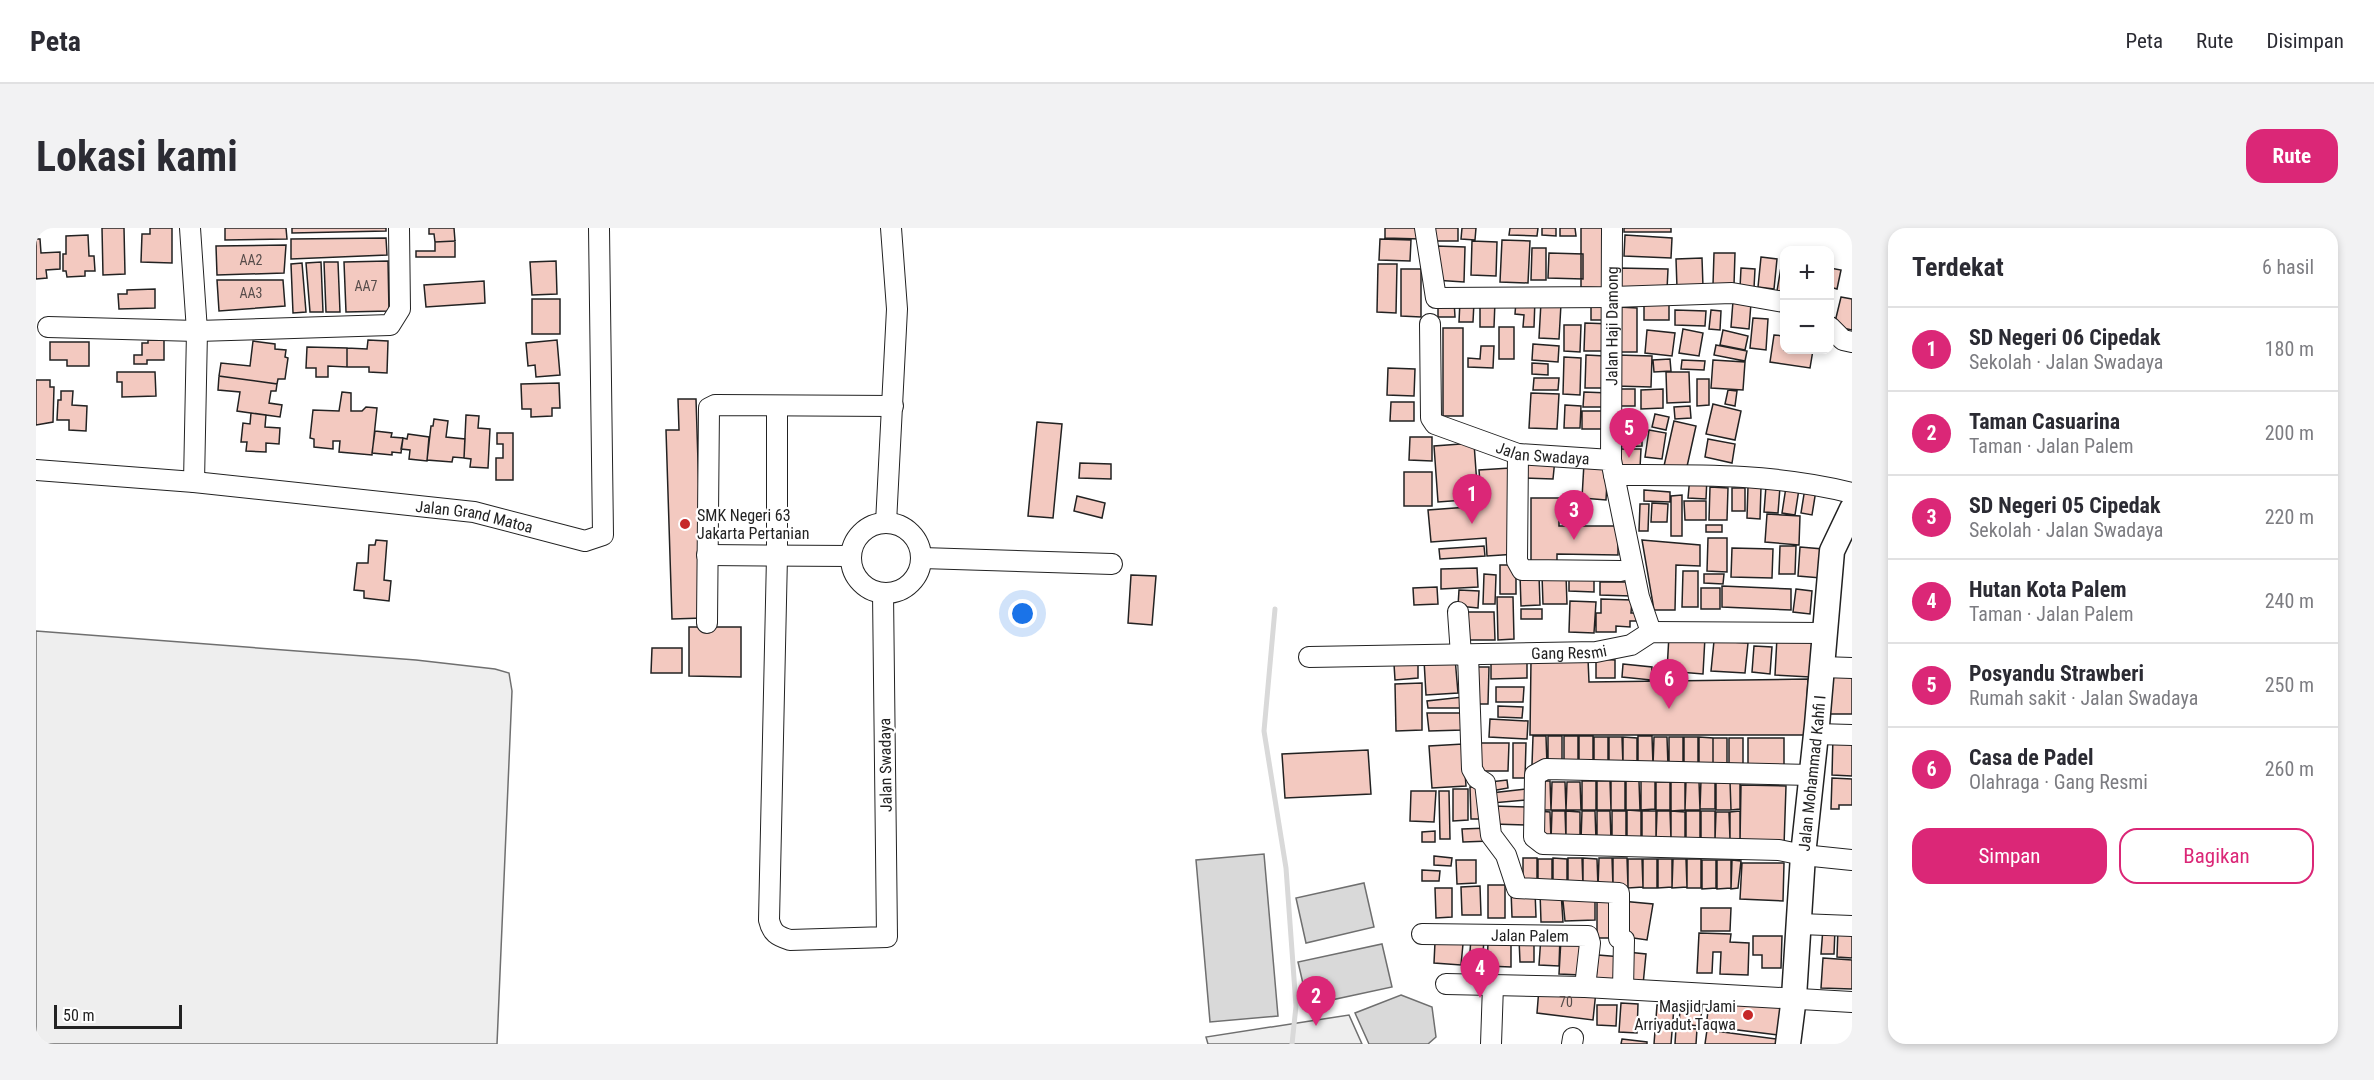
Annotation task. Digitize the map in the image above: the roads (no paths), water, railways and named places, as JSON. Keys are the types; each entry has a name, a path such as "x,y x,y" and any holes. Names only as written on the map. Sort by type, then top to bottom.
{"main road":[{"name":"Jalan Mohammad Kahfi I","path":"1788,1044 1800,924 1803,855 1817,730 1832,550 1852,508"}],"street":[{"path":"190,228 197,331 194,482"},
{"path":"48,327 197,331 390,325 400,309 399,228"},
{"name":"Jalan Grand Matoa","path":"36,470 194,482 474,512 585,541 603,535 599,228"},
{"path":"886,523 897,309 891,228"},
{"path":"1425,228 1436,298 1613,297 1732,293 1780,301"},
{"name":"Jalan Haji Damong","path":"1612,228 1613,467 1639,597 1651,632"},
{"name":"Jalan Swadaya","path":"1430,324 1432,421 1518,454 1613,467 1808,483 1852,493"},
{"path":"1834,331 1843,340 1852,342"},
{"path":"707,623 709,408 715,405 893,406"},
{"path":"777,405 777,556"},
{"path":"1518,454 1517,561 1522,570 1621,571"},
{"path":"886,523 899,525 911,532 919,544 922,558 918,572 910,584 897,591 883,592 870,589 860,581 853,569 851,556 854,543 861,532 872,525 886,523"},
{"path":"707,555 851,556"},
{"name":"Jalan Swadaya","path":"777,556 769,920 771,931 778,937 790,940 887,937 883,592"},
{"path":"922,558 1112,564"},
{"path":"1458,612 1464,655 1472,769 1477,778 1485,783 1491,835 1506,855 1517,888 1619,893 1618,938 1624,940 1623,989"},
{"name":"Gang Resmi","path":"1309,657 1596,652 1631,645 1651,632 1824,633"},
{"path":"1822,667 1852,668"},
{"path":"1817,730 1852,726"},
{"path":"1817,730 1852,735"},
{"path":"1811,775 1546,769 1535,775 1534,837 1542,844 1779,850 1852,860"},
{"path":"1800,924 1852,926"},
{"name":"Jalan Palem","path":"1422,934 1588,936 1590,944 1586,987"},
{"path":"1446,984 1586,987 1852,1002"},
{"path":"1491,1044 1493,985"}],"waterway":[{"path":"1275,609 1264,731 1286,868 1296,1006 1292,1044"}],"place":[{"name":"Posyandu Strawberi","path":"1629,458"},
{"name":"SMK Negeri 63 Jakarta Pertanian","path":"685,524"},
{"name":"SD Negeri 06 Cipedak","path":"1472,524"},
{"name":"SD Negeri 05 Cipedak","path":"1574,540"},
{"name":"Casa de Padel","path":"1669,709"},
{"name":"Hutan Kota Palem","path":"1480,998"},
{"name":"Masjid Jami Arriyadut Taqwa","path":"1748,1015"},
{"name":"Taman Casuarina","path":"1316,1026"}]}
